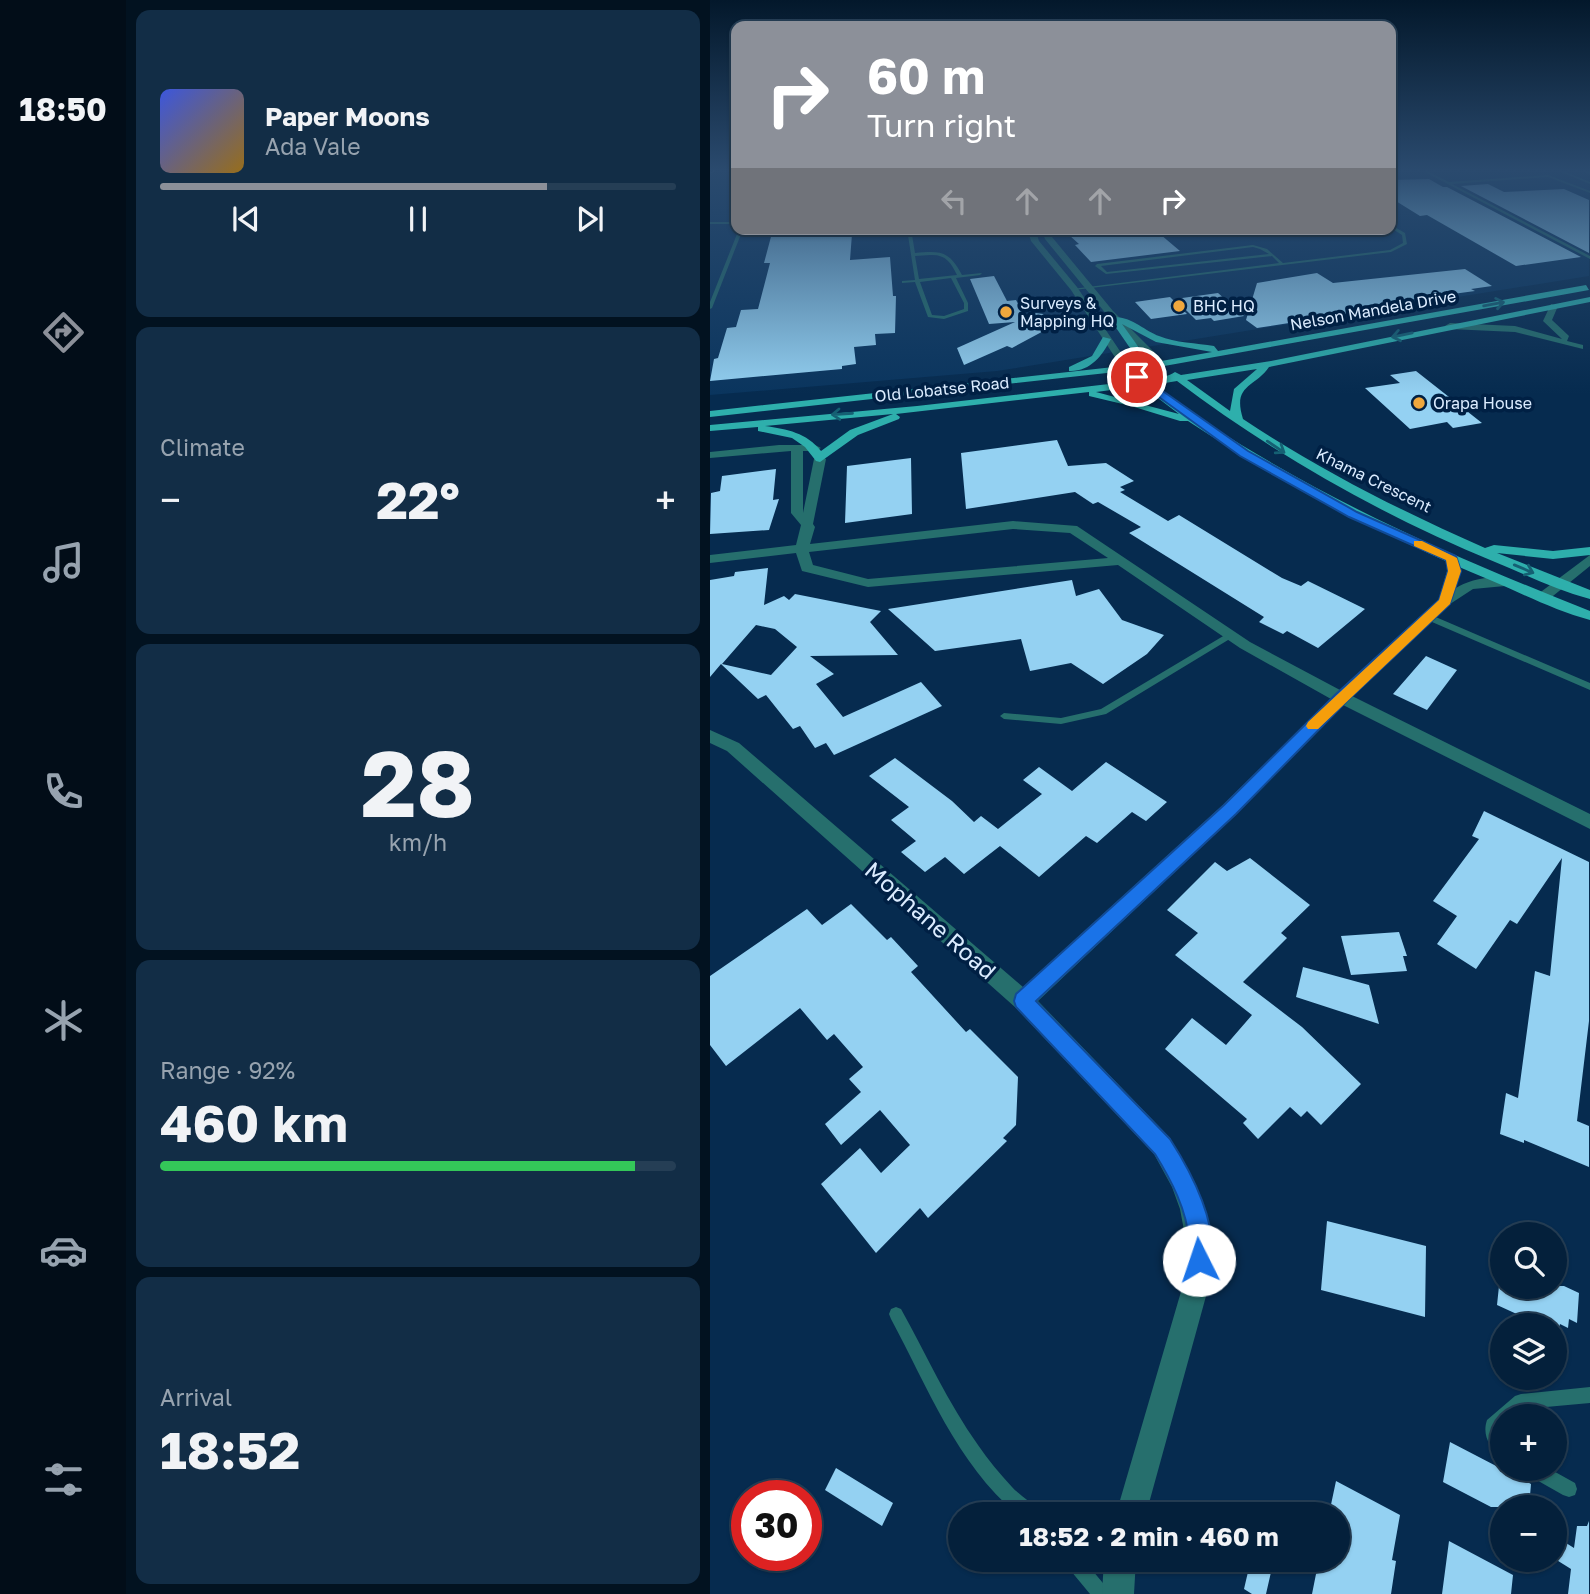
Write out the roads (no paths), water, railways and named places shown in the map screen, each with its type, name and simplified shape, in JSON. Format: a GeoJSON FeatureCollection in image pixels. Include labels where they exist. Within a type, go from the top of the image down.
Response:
{"type":"FeatureCollection","features":[{"type":"Feature","properties":{"kind":"main road","name":"Nelson Mandela Drive"},"geometry":{"type":"LineString","coordinates":[[1154,373],[1255,348],[1590,285]]}},
{"type":"Feature","properties":{"kind":"main road","name":"Nelson Mandela Drive"},"geometry":{"type":"LineString","coordinates":[[1154,373],[1271,364],[1590,299]]}},
{"type":"Feature","properties":{"kind":"main road"},"geometry":{"type":"LineString","coordinates":[[1115,316],[1144,334],[1178,344],[1219,349],[1255,348]]}},
{"type":"Feature","properties":{"kind":"main road"},"geometry":{"type":"LineString","coordinates":[[1115,316],[1154,373],[1246,445],[1260,461]]}},
{"type":"Feature","properties":{"kind":"main road"},"geometry":{"type":"LineString","coordinates":[[1049,377],[1085,365],[1096,358],[1106,339]]}},
{"type":"Feature","properties":{"kind":"main road"},"geometry":{"type":"LineString","coordinates":[[993,385],[1029,386],[1154,373],[1304,349],[1341,348]]}},
{"type":"Feature","properties":{"kind":"main road"},"geometry":{"type":"LineString","coordinates":[[1238,422],[1232,408],[1239,388],[1271,364]]}},
{"type":"Feature","properties":{"kind":"main road","name":"Old Lobatse Road"},"geometry":{"type":"LineString","coordinates":[[710,414],[1049,377],[1154,373]]}},
{"type":"Feature","properties":{"kind":"main road","name":"Old Lobatse Road"},"geometry":{"type":"LineString","coordinates":[[710,428],[917,409],[1067,391],[1154,373]]}},
{"type":"Feature","properties":{"kind":"main road","name":"Khama Crescent"},"geometry":{"type":"LineString","coordinates":[[1154,373],[1332,481],[1470,546],[1590,596]]}},
{"type":"Feature","properties":{"kind":"main road","name":"Khama Crescent"},"geometry":{"type":"LineString","coordinates":[[1154,373],[1204,426],[1353,514],[1505,582],[1590,616]]}},
{"type":"Feature","properties":{"kind":"main road"},"geometry":{"type":"LineString","coordinates":[[1067,391],[1134,403],[1204,426]]}},
{"type":"Feature","properties":{"kind":"main road"},"geometry":{"type":"LineString","coordinates":[[734,425],[801,437],[817,453],[848,433],[917,409]]}},
{"type":"Feature","properties":{"kind":"main road"},"geometry":{"type":"LineString","coordinates":[[1470,546],[1553,555],[1590,551]]}},
{"type":"Feature","properties":{"kind":"street"},"geometry":{"type":"LineString","coordinates":[[1039,245],[1074,289],[1106,339],[1154,373]]}},
{"type":"Feature","properties":{"kind":"street"},"geometry":{"type":"LineString","coordinates":[[1055,245],[1115,316]]}},
{"type":"Feature","properties":{"kind":"street"},"geometry":{"type":"LineString","coordinates":[[1554,306],[1549,324],[1585,350]]}},
{"type":"Feature","properties":{"kind":"street"},"geometry":{"type":"LineString","coordinates":[[1449,326],[1515,329],[1585,350]]}},
{"type":"Feature","properties":{"kind":"street"},"geometry":{"type":"LineString","coordinates":[[798,448],[797,513],[809,527]]}},
{"type":"Feature","properties":{"kind":"street"},"geometry":{"type":"LineString","coordinates":[[710,455],[798,448],[817,453],[809,527],[802,550],[807,568],[868,583],[1123,561]]}},
{"type":"Feature","properties":{"kind":"street"},"geometry":{"type":"LineString","coordinates":[[710,559],[1013,525],[1073,529],[1230,635],[1341,698],[1590,822]]}},
{"type":"Feature","properties":{"kind":"street"},"geometry":{"type":"LineString","coordinates":[[1445,601],[1454,571],[1451,558]]}},
{"type":"Feature","properties":{"kind":"street"},"geometry":{"type":"LineString","coordinates":[[1542,597],[1590,559]]}},
{"type":"Feature","properties":{"kind":"street"},"geometry":{"type":"LineString","coordinates":[[1023,1001],[1230,809],[1341,698],[1445,601],[1471,585],[1505,582]]}},
{"type":"Feature","properties":{"kind":"street","name":"Mophane Road"},"geometry":{"type":"LineString","coordinates":[[710,736],[733,747],[1023,1001],[1162,1146],[1180,1173],[1201,1241],[1198,1278],[1134,1502]]}},
{"type":"Feature","properties":{"kind":"street"},"geometry":{"type":"LineString","coordinates":[[1118,1594],[1119,1572]]}},
{"type":"Feature","properties":{"kind":"lane"},"geometry":{"type":"LineString","coordinates":[[710,308],[735,245]]}},
{"type":"Feature","properties":{"kind":"lane"},"geometry":{"type":"LineString","coordinates":[[911,245],[917,281],[930,316],[944,318],[966,310],[966,303],[953,277]]}},
{"type":"Feature","properties":{"kind":"lane"},"geometry":{"type":"LineString","coordinates":[[1074,289],[1391,251],[1402,245]]}},
{"type":"Feature","properties":{"kind":"lane"},"geometry":{"type":"LineString","coordinates":[[1570,245],[1590,256]]}},
{"type":"Feature","properties":{"kind":"lane"},"geometry":{"type":"LineString","coordinates":[[1272,255],[1104,273],[1097,265],[1253,246],[1262,247],[1272,255],[1282,264]]}},
{"type":"Feature","properties":{"kind":"lane"},"geometry":{"type":"LineString","coordinates":[[912,255],[946,254],[951,257],[960,276]]}},
{"type":"Feature","properties":{"kind":"lane"},"geometry":{"type":"LineString","coordinates":[[1165,256],[1175,266]]}},
{"type":"Feature","properties":{"kind":"lane"},"geometry":{"type":"LineString","coordinates":[[904,282],[980,274]]}},
{"type":"Feature","properties":{"kind":"lane"},"geometry":{"type":"LineString","coordinates":[[1428,617],[1590,687]]}},
{"type":"Feature","properties":{"kind":"lane"},"geometry":{"type":"LineString","coordinates":[[1004,716],[1061,721],[1103,712],[1230,635]]}},
{"type":"Feature","properties":{"kind":"lane"},"geometry":{"type":"LineString","coordinates":[[896,1314],[960,1430],[992,1479],[1013,1502]]}},
{"type":"Feature","properties":{"kind":"lane"},"geometry":{"type":"LineString","coordinates":[[1519,1404],[1590,1395]]}},
{"type":"Feature","properties":{"kind":"lane"},"geometry":{"type":"LineString","coordinates":[[1555,1481],[1569,1489]]}},
{"type":"Feature","properties":{"kind":"lane"},"geometry":{"type":"LineString","coordinates":[[1083,1572],[1101,1594]]}},
{"type":"Feature","properties":{"kind":"place","name":"BHC HQ"},"geometry":{"type":"Point","coordinates":[1179,306]}},
{"type":"Feature","properties":{"kind":"place","name":"Surveys & Mapping HQ"},"geometry":{"type":"Point","coordinates":[1006,312]}},
{"type":"Feature","properties":{"kind":"place","name":"Orapa House"},"geometry":{"type":"Point","coordinates":[1419,403]}}]}
